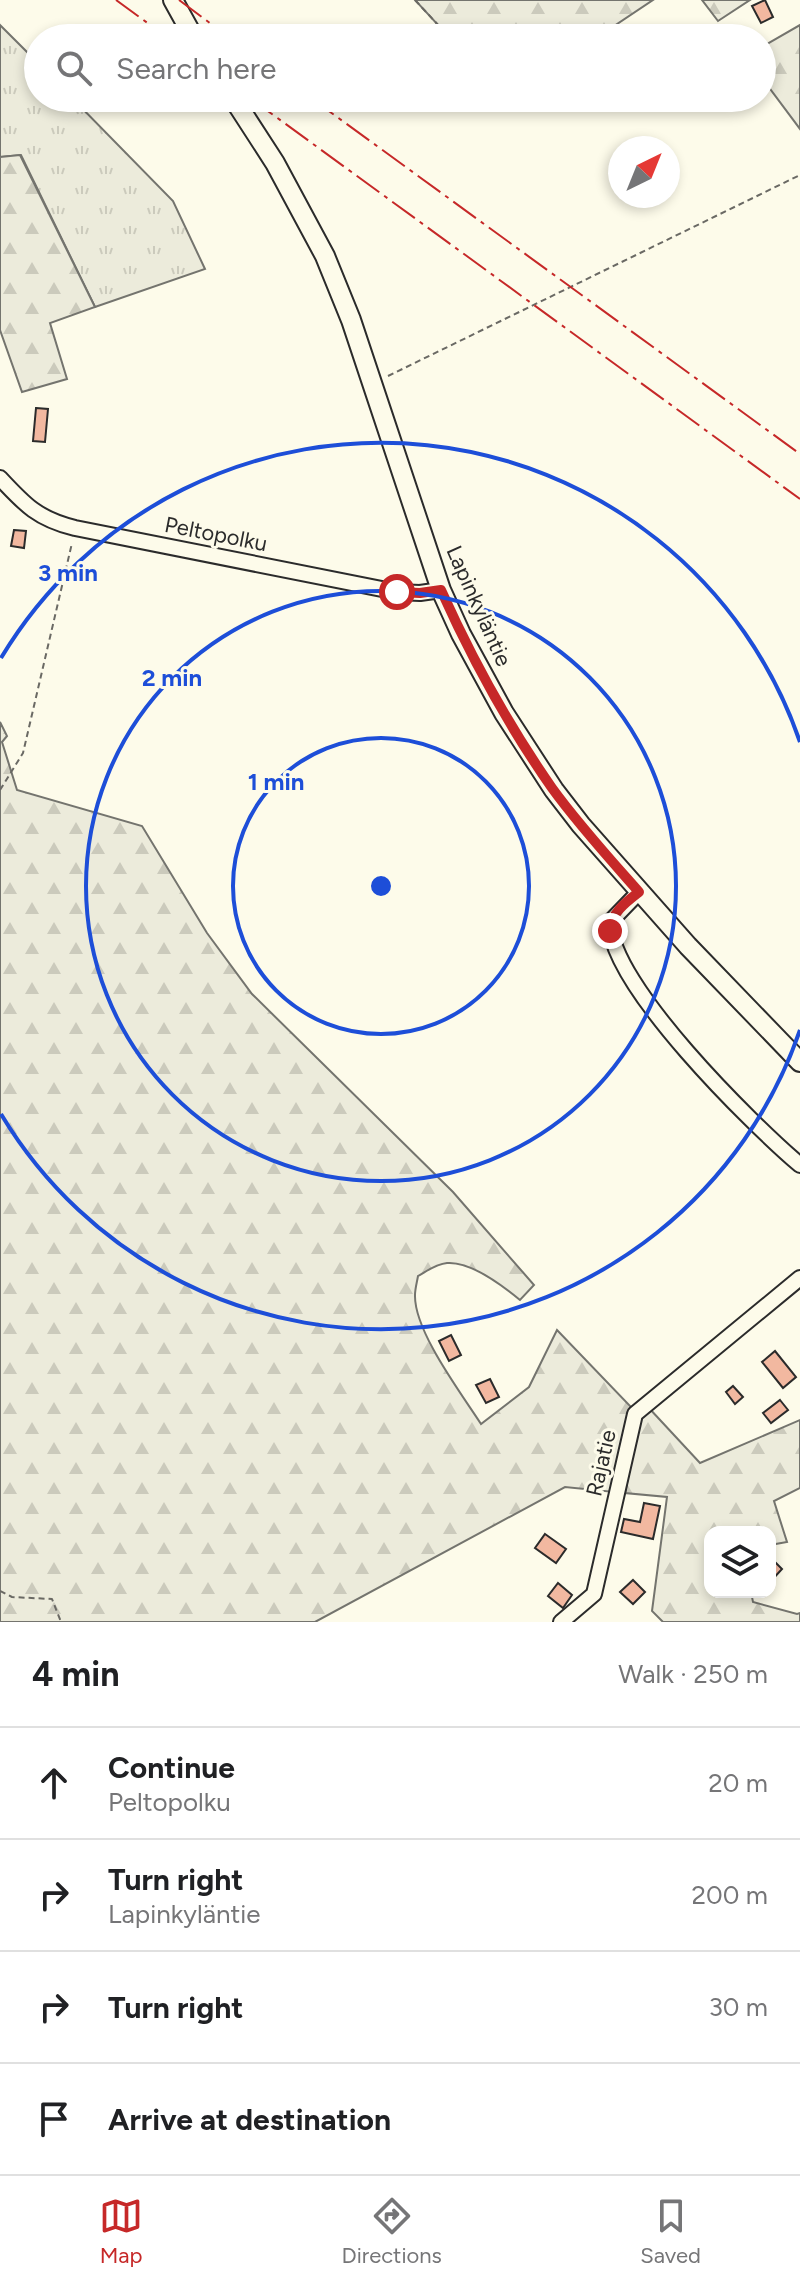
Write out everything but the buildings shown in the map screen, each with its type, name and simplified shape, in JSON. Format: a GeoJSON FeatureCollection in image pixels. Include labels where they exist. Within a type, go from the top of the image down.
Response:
{"type":"FeatureCollection","features":[{"type":"Feature","properties":{"kind":"main road"},"geometry":{"type":"LineString","coordinates":[[173,0],[186,24]]}},
{"type":"Feature","properties":{"kind":"main road","name":"Lapinkyläntie"},"geometry":{"type":"LineString","coordinates":[[242,112],[275,163],[325,256],[351,320],[441,590],[481,673],[528,752],[581,825],[639,892],[800,1062]]}},
{"type":"Feature","properties":{"kind":"street","name":"Peltopolku"},"geometry":{"type":"LineString","coordinates":[[0,478],[28,509],[51,522],[397,592],[441,590]]}},
{"type":"Feature","properties":{"kind":"street"},"geometry":{"type":"LineString","coordinates":[[639,892],[610,922],[613,940],[623,964],[656,1013],[716,1086],[800,1165]]}},
{"type":"Feature","properties":{"kind":"street","name":"Rajatie"},"geometry":{"type":"LineString","coordinates":[[561,1622],[594,1594],[635,1414],[800,1278]]}},
{"type":"Feature","properties":{"kind":"path"},"geometry":{"type":"LineString","coordinates":[[415,0],[437,24]]}},
{"type":"Feature","properties":{"kind":"path"},"geometry":{"type":"LineString","coordinates":[[372,383],[800,175]]}},
{"type":"Feature","properties":{"kind":"path"},"geometry":{"type":"LineString","coordinates":[[0,790],[23,753],[75,528]]}},
{"type":"Feature","properties":{"kind":"path"},"geometry":{"type":"LineString","coordinates":[[0,1591],[12,1597],[52,1599],[61,1622]]}},
{"type":"Feature","properties":{"kind":"green space"},"geometry":{"type":"Polygon","coordinates":[[[415,0],[653,0],[617,24],[437,24],[415,0]]]}},
{"type":"Feature","properties":{"kind":"green space"},"geometry":{"type":"Polygon","coordinates":[[[702,0],[750,0],[718,21],[702,0]]]}},
{"type":"Feature","properties":{"kind":"green space"},"geometry":{"type":"Polygon","coordinates":[[[0,25],[24,49],[24,112],[86,112],[173,201],[205,269],[95,307],[21,155],[0,157],[0,25]]]}},
{"type":"Feature","properties":{"kind":"green space"},"geometry":{"type":"Polygon","coordinates":[[[800,25],[800,129],[776,97],[776,39],[800,25]]]}},
{"type":"Feature","properties":{"kind":"green space"},"geometry":{"type":"Polygon","coordinates":[[[20,155],[95,307],[50,323],[67,379],[22,392],[0,330],[0,157],[20,155]]]}},
{"type":"Feature","properties":{"kind":"green space"},"geometry":{"type":"Polygon","coordinates":[[[0,722],[7,736],[2,742],[17,790],[142,826],[207,933],[252,994],[453,1192],[534,1285],[520,1300],[476,1270],[456,1263],[443,1264],[418,1276],[415,1295],[417,1310],[440,1361],[481,1424],[529,1387],[557,1330],[631,1407],[614,1492],[565,1487],[315,1622],[0,1622],[0,722]]]}},
{"type":"Feature","properties":{"kind":"green space"},"geometry":{"type":"Polygon","coordinates":[[[648,1407],[700,1463],[800,1420],[800,1488],[774,1501],[787,1542],[776,1544],[776,1526],[704,1526],[704,1598],[752,1598],[753,1602],[800,1613],[800,1622],[663,1622],[652,1611],[667,1497],[625,1493],[640,1417],[648,1407]]]}},
{"type":"Feature","properties":{"kind":"power"},"geometry":{"type":"LineString","coordinates":[[116,0],[149,24]]}},
{"type":"Feature","properties":{"kind":"power"},"geometry":{"type":"LineString","coordinates":[[179,0],[211,24]]}},
{"type":"Feature","properties":{"kind":"power"},"geometry":{"type":"LineString","coordinates":[[269,112],[800,499]]}},
{"type":"Feature","properties":{"kind":"power"},"geometry":{"type":"LineString","coordinates":[[330,112],[800,454]]}},
{"type":"Feature","properties":{"kind":"route"},"geometry":{"type":"LineString","coordinates":[[397,592],[441,590],[481,673],[528,752],[581,825],[639,892],[614,915],[610,931]]}}]}
